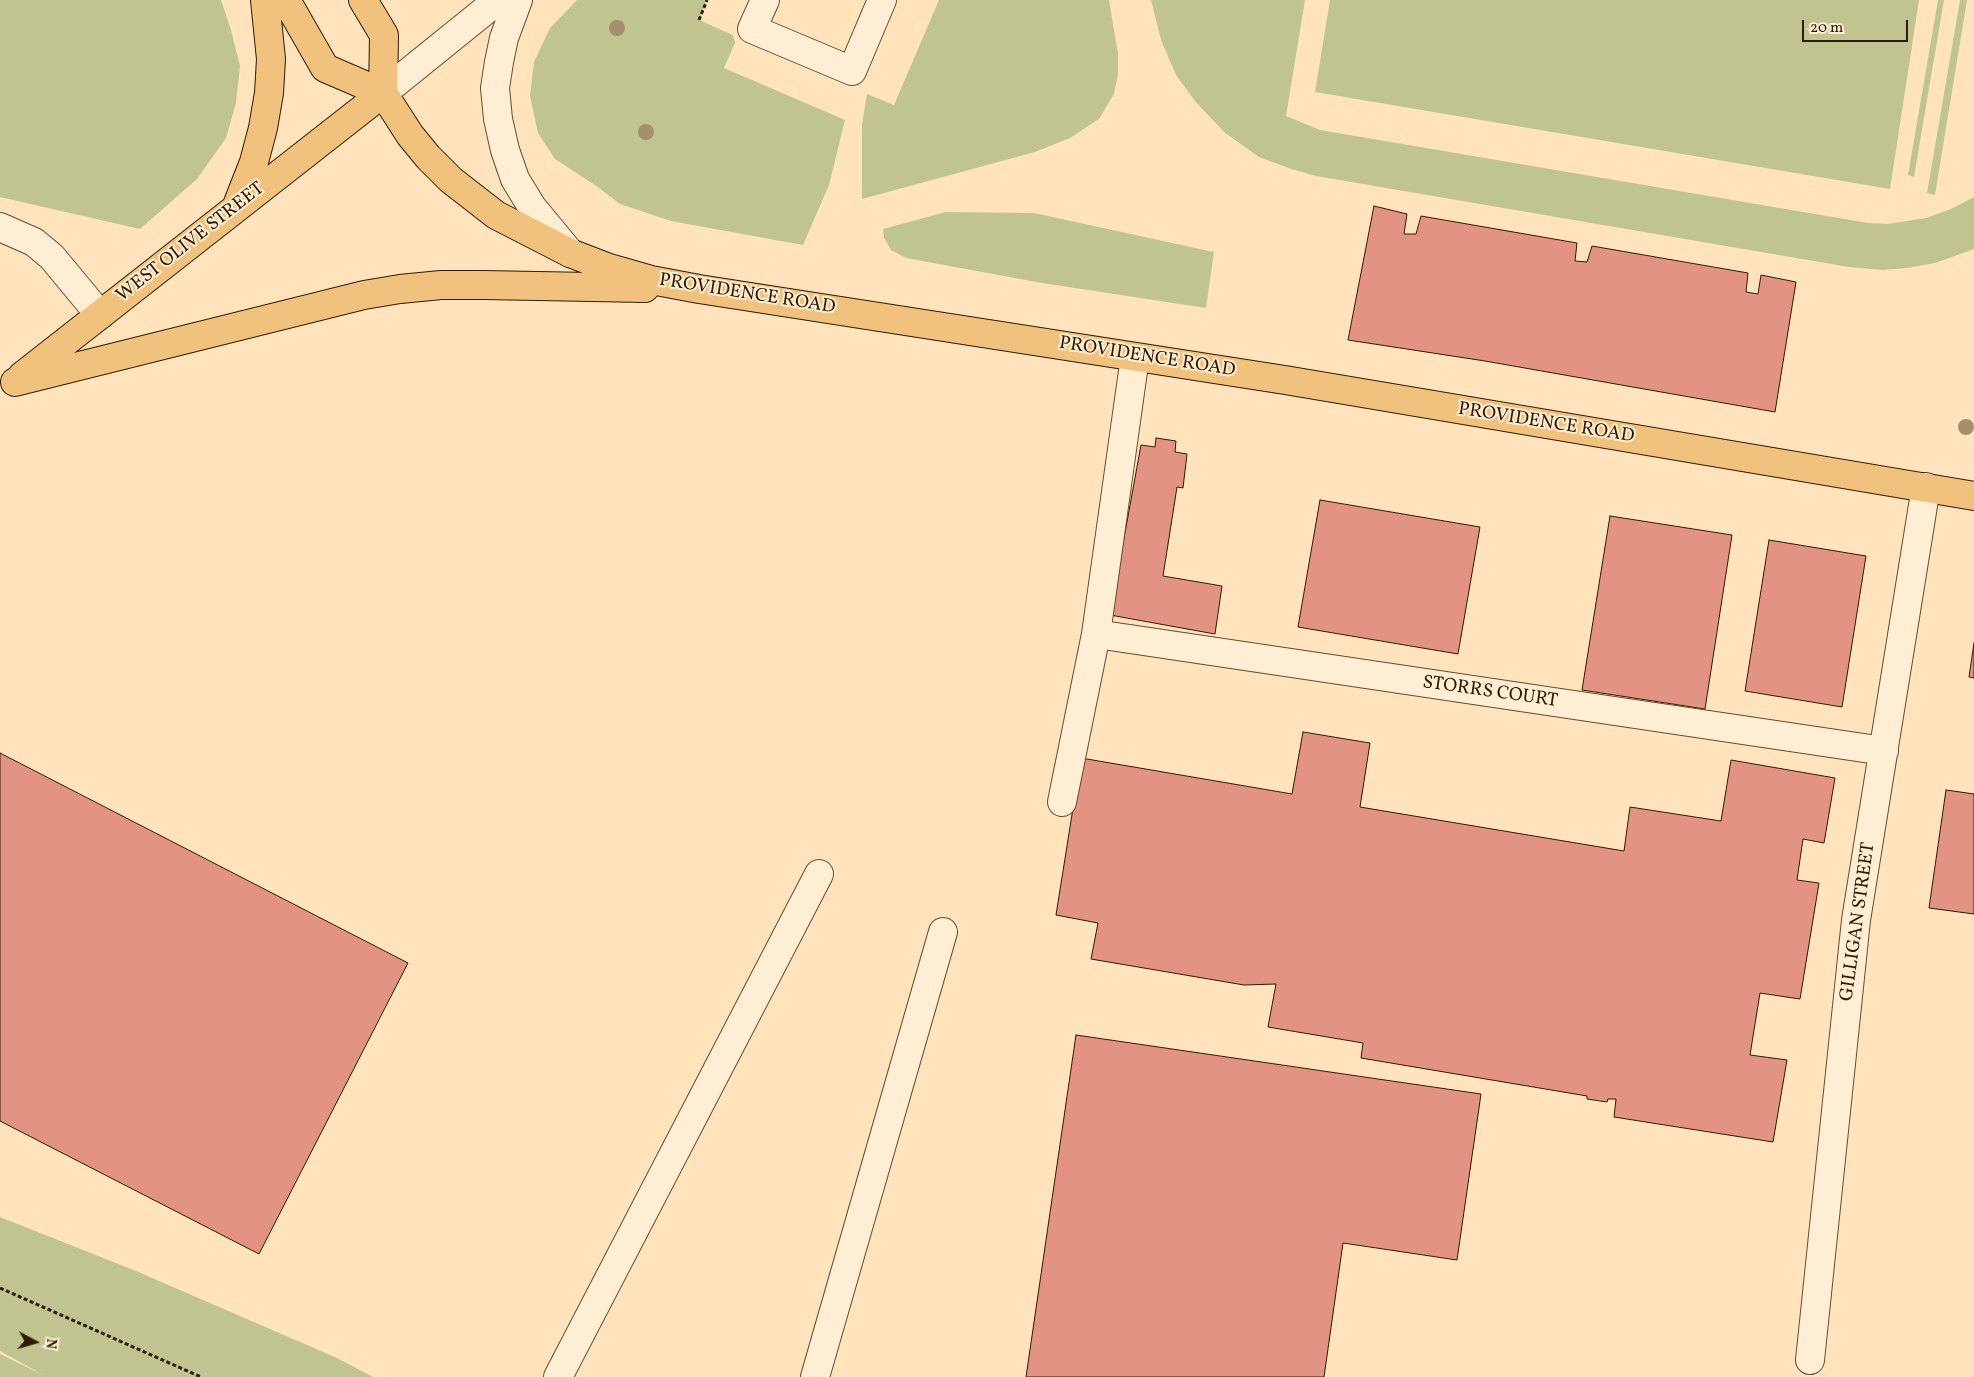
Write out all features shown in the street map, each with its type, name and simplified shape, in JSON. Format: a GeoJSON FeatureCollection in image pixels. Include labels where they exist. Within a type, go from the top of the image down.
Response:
{"type":"FeatureCollection","features":[{"type":"Feature","properties":{"kind":"main road"},"geometry":{"type":"LineString","coordinates":[[236,208],[254,162],[263,128],[269,93],[271,59],[265,0]]}},
{"type":"Feature","properties":{"kind":"main road"},"geometry":{"type":"LineString","coordinates":[[286,0],[325,68],[383,93],[384,35],[363,0]]}},
{"type":"Feature","properties":{"kind":"main road","name":"WEST OLIVE STREET"},"geometry":{"type":"LineString","coordinates":[[7,388],[383,93]]}},
{"type":"Feature","properties":{"kind":"main road","name":"PROVIDENCE ROAD"},"geometry":{"type":"LineString","coordinates":[[383,93],[410,135],[428,157],[452,180],[496,215],[570,253],[609,268],[651,280],[699,290],[1135,357],[1974,496]]}},
{"type":"Feature","properties":{"kind":"main road"},"geometry":{"type":"LineString","coordinates":[[7,388],[355,298],[400,289],[484,285],[699,290]]}},
{"type":"Feature","properties":{"kind":"street"},"geometry":{"type":"LineString","coordinates":[[383,93],[498,0]]}},
{"type":"Feature","properties":{"kind":"street"},"geometry":{"type":"LineString","coordinates":[[518,0],[504,38],[499,62],[495,88],[498,119],[505,150],[515,179],[532,207],[570,253]]}},
{"type":"Feature","properties":{"kind":"street"},"geometry":{"type":"LineString","coordinates":[[765,0],[752,29],[852,71],[882,0]]}},
{"type":"Feature","properties":{"kind":"street"},"geometry":{"type":"LineString","coordinates":[[0,227],[34,242],[52,258],[100,315]]}},
{"type":"Feature","properties":{"kind":"street"},"geometry":{"type":"LineString","coordinates":[[1062,802],[1096,634],[1135,357]]}},
{"type":"Feature","properties":{"kind":"street","name":"GILLIGAN STREET"},"geometry":{"type":"LineString","coordinates":[[1810,1360],[1856,920],[1926,487]]}},
{"type":"Feature","properties":{"kind":"street","name":"STORRS COURT"},"geometry":{"type":"LineString","coordinates":[[1096,634],[1884,751]]}},
{"type":"Feature","properties":{"kind":"street"},"geometry":{"type":"LineString","coordinates":[[558,1377],[819,874]]}},
{"type":"Feature","properties":{"kind":"street"},"geometry":{"type":"LineString","coordinates":[[815,1377],[943,932]]}},
{"type":"Feature","properties":{"kind":"path"},"geometry":{"type":"LineString","coordinates":[[699,20],[708,0]]}},
{"type":"Feature","properties":{"kind":"path"},"geometry":{"type":"LineString","coordinates":[[0,1288],[201,1377]]}},
{"type":"Feature","properties":{"kind":"green space"},"geometry":{"type":"Polygon","coordinates":[[[0,0],[221,0],[240,66],[236,103],[226,138],[197,179],[140,229],[0,197],[0,0]]]}},
{"type":"Feature","properties":{"kind":"green space"},"geometry":{"type":"Polygon","coordinates":[[[577,0],[707,0],[699,20],[733,35],[735,43],[724,68],[845,120],[829,185],[803,245],[671,221],[620,204],[555,159],[538,133],[530,96],[534,62],[550,28],[577,0]]]}},
{"type":"Feature","properties":{"kind":"green space"},"geometry":{"type":"Polygon","coordinates":[[[939,0],[1109,0],[1118,54],[1118,74],[1114,94],[1099,119],[1070,138],[1035,152],[862,199],[862,125],[867,94],[894,105],[939,0]]]}},
{"type":"Feature","properties":{"kind":"green space"},"geometry":{"type":"Polygon","coordinates":[[[1151,0],[1305,0],[1286,116],[1320,130],[1868,223],[1888,224],[1926,218],[1951,209],[1974,197],[1974,249],[1935,263],[1907,268],[1883,270],[1849,267],[1316,176],[1291,169],[1259,157],[1224,132],[1195,101],[1176,75],[1161,40],[1151,0]]]}},
{"type":"Feature","properties":{"kind":"green space"},"geometry":{"type":"Polygon","coordinates":[[[1330,0],[1919,0],[1890,189],[1315,92],[1330,0]]]}},
{"type":"Feature","properties":{"kind":"green space"},"geometry":{"type":"Polygon","coordinates":[[[1938,0],[1944,0],[1914,177],[1908,175],[1938,0]]]}},
{"type":"Feature","properties":{"kind":"green space"},"geometry":{"type":"Polygon","coordinates":[[[1960,0],[1967,0],[1935,195],[1927,193],[1960,0]]]}},
{"type":"Feature","properties":{"kind":"green space"},"geometry":{"type":"Polygon","coordinates":[[[946,212],[1034,213],[1214,252],[1206,308],[1042,283],[906,258],[891,250],[884,238],[883,229],[946,212]]]}},
{"type":"Feature","properties":{"kind":"green space"},"geometry":{"type":"Polygon","coordinates":[[[0,1217],[136,1271],[337,1358],[373,1377],[0,1377],[0,1354],[45,1376],[0,1351],[0,1217]]]}},
{"type":"Feature","properties":{"kind":"building"},"geometry":{"type":"Polygon","coordinates":[[[1374,206],[1407,214],[1404,234],[1416,234],[1421,216],[1577,243],[1575,261],[1587,262],[1592,246],[1748,273],[1746,292],[1758,294],[1761,275],[1796,282],[1775,412],[1485,361],[1348,340],[1374,206]]]}},
{"type":"Feature","properties":{"kind":"building"},"geometry":{"type":"Polygon","coordinates":[[[1156,438],[1176,441],[1175,452],[1187,454],[1183,488],[1177,487],[1163,576],[1222,586],[1215,634],[1110,615],[1141,445],[1155,447],[1156,438]]]}},
{"type":"Feature","properties":{"kind":"building"},"geometry":{"type":"Polygon","coordinates":[[[1320,500],[1480,527],[1458,654],[1298,627],[1320,500]]]}},
{"type":"Feature","properties":{"kind":"building"},"geometry":{"type":"Polygon","coordinates":[[[1610,516],[1732,535],[1705,709],[1582,690],[1610,516]]]}},
{"type":"Feature","properties":{"kind":"building"},"geometry":{"type":"Polygon","coordinates":[[[1769,540],[1866,556],[1842,707],[1745,691],[1769,540]]]}},
{"type":"Feature","properties":{"kind":"building"},"geometry":{"type":"Polygon","coordinates":[[[1974,643],[1974,678],[1969,677],[1974,643]]]}},
{"type":"Feature","properties":{"kind":"building"},"geometry":{"type":"Polygon","coordinates":[[[1303,732],[1370,743],[1360,807],[1624,851],[1630,807],[1721,821],[1731,760],[1835,778],[1824,843],[1803,839],[1797,880],[1819,883],[1800,999],[1760,993],[1750,1055],[1787,1060],[1773,1142],[1614,1117],[1616,1099],[1608,1099],[1607,1102],[1587,1099],[1587,1096],[1361,1058],[1363,1043],[1268,1027],[1276,984],[1244,985],[1091,959],[1098,923],[1056,915],[1081,758],[1292,794],[1303,732]]]}},
{"type":"Feature","properties":{"kind":"building"},"geometry":{"type":"Polygon","coordinates":[[[0,753],[408,963],[259,1254],[0,1121],[0,753]]]}},
{"type":"Feature","properties":{"kind":"building"},"geometry":{"type":"Polygon","coordinates":[[[1946,790],[1974,794],[1974,914],[1929,908],[1946,790]]]}},
{"type":"Feature","properties":{"kind":"building"},"geometry":{"type":"Polygon","coordinates":[[[1076,1035],[1481,1094],[1457,1260],[1343,1243],[1324,1377],[1026,1377],[1076,1035]]]}}]}
